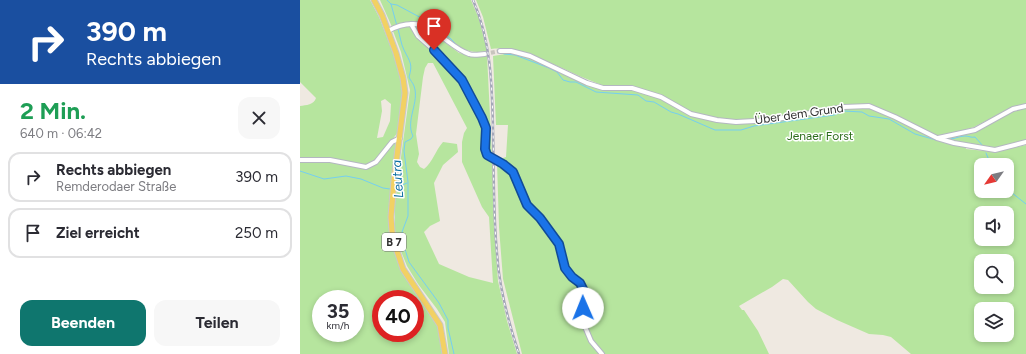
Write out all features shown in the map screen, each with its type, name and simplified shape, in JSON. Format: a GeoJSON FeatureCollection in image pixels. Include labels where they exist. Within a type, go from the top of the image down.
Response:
{"type":"FeatureCollection","features":[{"type":"Feature","properties":{"kind":"main road","name":"B 7"},"geometry":{"type":"LineString","coordinates":[[374,0],[388,30],[405,85],[405,100],[390,216],[394,245],[403,269],[433,312],[440,325],[445,354]]}},
{"type":"Feature","properties":{"kind":"street"},"geometry":{"type":"LineString","coordinates":[[411,24],[418,36],[434,50],[464,83],[485,125],[485,152],[513,172],[527,205],[540,218],[559,244],[565,268],[582,286],[584,298],[583,322],[591,341],[602,354]]}},
{"type":"Feature","properties":{"kind":"street"},"geometry":{"type":"LineString","coordinates":[[388,30],[411,24],[427,27],[451,44],[470,54],[485,54]]}},
{"type":"Feature","properties":{"kind":"street","name":"Über dem Grund"},"geometry":{"type":"LineString","coordinates":[[500,51],[511,51],[530,56],[587,83],[603,88],[632,88],[661,97],[691,114],[717,120],[736,122],[772,120],[843,107],[869,106],[937,138],[954,143],[989,150],[1000,149],[1026,142]]}},
{"type":"Feature","properties":{"kind":"street"},"geometry":{"type":"LineString","coordinates":[[937,138],[975,130],[1013,109],[1026,106]]}},
{"type":"Feature","properties":{"kind":"street"},"geometry":{"type":"LineString","coordinates":[[300,160],[330,160],[366,168],[376,162],[392,142],[400,138]]}},
{"type":"Feature","properties":{"kind":"green space"},"geometry":{"type":"Polygon","coordinates":[[[300,0],[370,0],[379,17],[395,58],[403,89],[398,132],[377,160],[379,161],[397,140],[390,216],[396,256],[417,290],[372,290],[372,342],[424,342],[424,301],[439,325],[443,354],[300,354],[300,106],[312,103],[316,98],[300,82],[300,0]],[[385,99],[381,101],[382,111],[377,138],[383,137],[390,121],[391,104],[385,99]]]}},
{"type":"Feature","properties":{"kind":"green space"},"geometry":{"type":"Polygon","coordinates":[[[380,0],[471,0],[479,19],[487,51],[468,51],[431,26],[423,23],[407,22],[392,27],[380,0]]]}},
{"type":"Feature","properties":{"kind":"green space","name":"Jenaer Forst"},"geometry":{"type":"Polygon","coordinates":[[[476,0],[1026,0],[1026,104],[1013,107],[974,127],[961,131],[975,130],[1014,110],[1026,107],[1026,141],[1000,149],[965,145],[966,149],[995,152],[1026,145],[1026,354],[911,354],[891,337],[869,334],[816,309],[788,280],[783,279],[739,306],[742,310],[744,310],[758,331],[769,354],[604,354],[595,345],[585,321],[585,292],[567,267],[562,251],[529,207],[516,175],[504,163],[503,158],[506,157],[508,125],[496,125],[493,56],[511,53],[529,57],[599,88],[599,84],[519,51],[510,49],[491,49],[483,17],[476,0]]]}},
{"type":"Feature","properties":{"kind":"green space"},"geometry":{"type":"Polygon","coordinates":[[[407,26],[412,28],[460,77],[469,100],[474,104],[483,122],[484,145],[492,160],[494,228],[498,281],[507,321],[517,354],[449,354],[445,322],[407,266],[398,244],[395,231],[395,202],[410,90],[401,52],[393,31],[407,26]],[[428,63],[423,77],[416,134],[419,154],[417,162],[420,167],[424,169],[430,163],[443,142],[457,144],[458,152],[443,165],[434,183],[440,221],[430,226],[424,232],[439,264],[469,277],[493,283],[489,217],[482,207],[462,162],[462,142],[467,128],[433,63],[428,63]]]}},
{"type":"Feature","properties":{"kind":"green space"},"geometry":{"type":"Polygon","coordinates":[[[414,26],[425,27],[459,53],[487,55],[492,157],[486,151],[486,128],[465,83],[419,35],[414,26]]]}},
{"type":"Feature","properties":{"kind":"green space"},"geometry":{"type":"Polygon","coordinates":[[[497,162],[510,171],[522,198],[540,219],[558,244],[563,263],[581,287],[581,317],[590,342],[600,354],[522,354],[503,279],[499,227],[497,162]]]}},
{"type":"Feature","properties":{"kind":"waterway","name":"Leutra"},"geometry":{"type":"LineString","coordinates":[[387,0],[391,4],[397,26]]}},
{"type":"Feature","properties":{"kind":"waterway"},"geometry":{"type":"LineString","coordinates":[[391,4],[397,5],[427,21],[450,38],[459,47]]}},
{"type":"Feature","properties":{"kind":"waterway","name":"Leutra"},"geometry":{"type":"LineString","coordinates":[[398,29],[403,48],[410,63],[411,69],[409,77],[414,85],[415,92],[411,117],[411,130],[413,136],[405,142],[404,151],[408,182],[408,216],[402,232],[404,246],[409,262],[439,303],[448,320],[448,328],[454,354]]}},
{"type":"Feature","properties":{"kind":"waterway"},"geometry":{"type":"LineString","coordinates":[[504,54],[515,55],[549,68],[557,72],[563,80],[576,82],[596,92],[638,95],[646,101],[654,102],[671,112],[715,130],[741,130],[754,126],[834,115],[844,111],[862,112],[869,116],[889,119],[915,134],[936,140]]}},
{"type":"Feature","properties":{"kind":"waterway"},"geometry":{"type":"LineString","coordinates":[[951,139],[963,136],[975,137],[983,146]]}},
{"type":"Feature","properties":{"kind":"waterway"},"geometry":{"type":"LineString","coordinates":[[986,153],[988,158]]}},
{"type":"Feature","properties":{"kind":"waterway"},"geometry":{"type":"LineString","coordinates":[[300,171],[324,179],[346,176],[361,179],[383,188],[390,189]]}},
{"type":"Feature","properties":{"kind":"waterway"},"geometry":{"type":"LineString","coordinates":[[400,186],[407,183]]}},
{"type":"Feature","properties":{"kind":"waterway"},"geometry":{"type":"LineString","coordinates":[[1014,195],[1026,204]]}},
{"type":"Feature","properties":{"kind":"tunnel"},"geometry":{"type":"LineString","coordinates":[[485,54],[500,51]]}},
{"type":"Feature","properties":{"kind":"railway"},"geometry":{"type":"LineString","coordinates":[[473,0],[484,31],[491,79],[495,222],[498,266],[502,292],[519,354]]}},
{"type":"Feature","properties":{"kind":"route"},"geometry":{"type":"LineString","coordinates":[[434,50],[462,80],[482,118],[486,128],[485,149],[487,155],[503,164],[513,172],[527,205],[540,218],[550,234],[559,244],[565,268],[582,286],[584,298],[583,308]]}}]}
